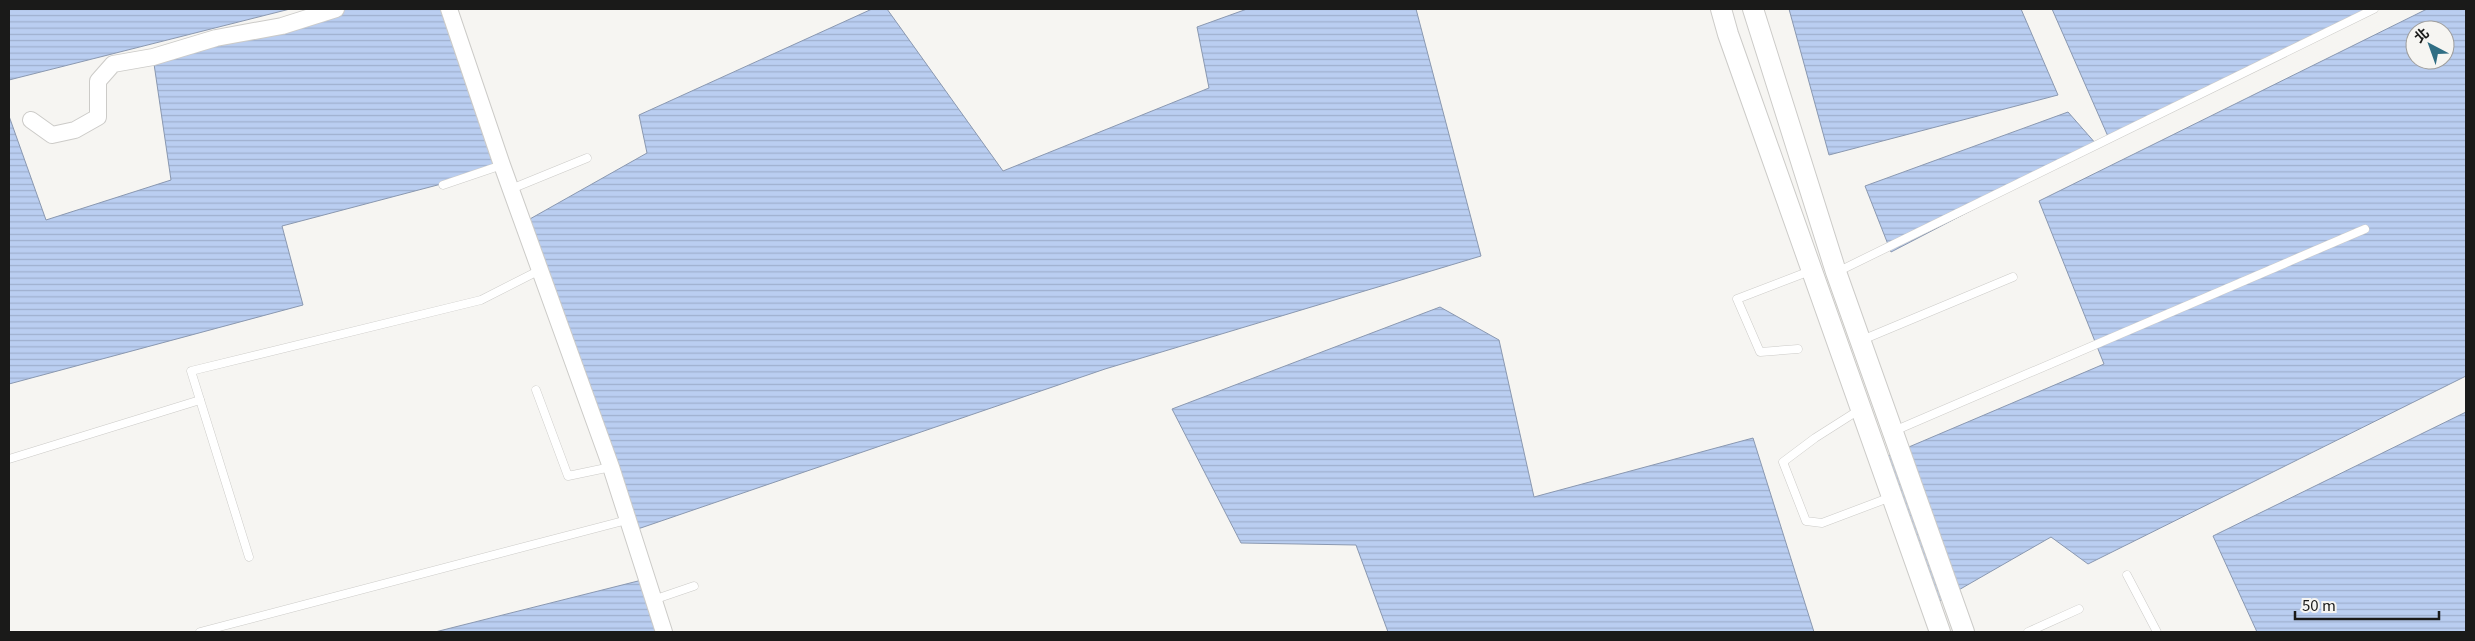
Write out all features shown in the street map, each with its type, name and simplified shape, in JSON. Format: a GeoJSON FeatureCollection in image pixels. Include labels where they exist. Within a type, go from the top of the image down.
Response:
{"type":"FeatureCollection","features":[{"type":"Feature","properties":{"kind":"street"},"geometry":{"type":"LineString","coordinates":[[31,120],[52,135],[75,130],[98,117],[98,81],[113,64],[153,57],[216,38],[282,26],[336,9]]}},
{"type":"Feature","properties":{"kind":"street"},"geometry":{"type":"LineString","coordinates":[[449,9],[502,165],[610,467],[664,632]]}},
{"type":"Feature","properties":{"kind":"street"},"geometry":{"type":"LineString","coordinates":[[1721,9],[1731,43],[1940,632]]}},
{"type":"Feature","properties":{"kind":"street"},"geometry":{"type":"LineString","coordinates":[[1753,9],[1836,272],[1964,632]]}},
{"type":"Feature","properties":{"kind":"lane"},"geometry":{"type":"LineString","coordinates":[[1836,272],[2374,9]]}},
{"type":"Feature","properties":{"kind":"lane"},"geometry":{"type":"LineString","coordinates":[[511,189],[587,158]]}},
{"type":"Feature","properties":{"kind":"lane"},"geometry":{"type":"LineString","coordinates":[[443,185],[502,165]]}},
{"type":"Feature","properties":{"kind":"lane"},"geometry":{"type":"LineString","coordinates":[[1892,432],[2365,229]]}},
{"type":"Feature","properties":{"kind":"lane"},"geometry":{"type":"LineString","coordinates":[[249,557],[191,372],[481,300],[540,270]]}},
{"type":"Feature","properties":{"kind":"lane"},"geometry":{"type":"LineString","coordinates":[[1798,349],[1760,352],[1736,299],[1812,270]]}},
{"type":"Feature","properties":{"kind":"lane"},"geometry":{"type":"LineString","coordinates":[[1860,341],[2013,276]]}},
{"type":"Feature","properties":{"kind":"lane"},"geometry":{"type":"LineString","coordinates":[[536,390],[568,476],[610,467]]}},
{"type":"Feature","properties":{"kind":"lane"},"geometry":{"type":"LineString","coordinates":[[9,459],[200,400]]}},
{"type":"Feature","properties":{"kind":"lane"},"geometry":{"type":"LineString","coordinates":[[1861,409],[1815,438],[1783,462],[1806,521],[1822,523],[1892,496]]}},
{"type":"Feature","properties":{"kind":"lane"},"geometry":{"type":"LineString","coordinates":[[200,632],[627,520]]}},
{"type":"Feature","properties":{"kind":"lane"},"geometry":{"type":"LineString","coordinates":[[2127,575],[2155,631]]}},
{"type":"Feature","properties":{"kind":"lane"},"geometry":{"type":"LineString","coordinates":[[653,600],[694,586]]}},
{"type":"Feature","properties":{"kind":"lane"},"geometry":{"type":"LineString","coordinates":[[2028,632],[2079,610]]}},
{"type":"Feature","properties":{"kind":"water"},"geometry":{"type":"Polygon","coordinates":[[[9,9],[290,9],[9,80],[9,9]]]}},
{"type":"Feature","properties":{"kind":"water"},"geometry":{"type":"Polygon","coordinates":[[[312,9],[443,9],[502,168],[282,226],[303,305],[9,384],[9,116],[46,220],[171,180],[153,57],[312,9]]]}},
{"type":"Feature","properties":{"kind":"water"},"geometry":{"type":"Polygon","coordinates":[[[872,9],[887,9],[1003,171],[1209,88],[1197,27],[1247,9],[1416,9],[1481,256],[1105,369],[629,532],[521,224],[647,153],[639,115],[872,9]]]}},
{"type":"Feature","properties":{"kind":"water"},"geometry":{"type":"Polygon","coordinates":[[[1789,9],[2021,9],[2058,95],[1829,155],[1789,9]]]}},
{"type":"Feature","properties":{"kind":"water"},"geometry":{"type":"Polygon","coordinates":[[[2052,9],[2368,9],[2110,141],[2052,9]]]}},
{"type":"Feature","properties":{"kind":"water"},"geometry":{"type":"Polygon","coordinates":[[[2427,9],[2466,9],[2466,376],[2088,564],[2051,537],[1936,603],[1883,458],[2104,364],[2039,201],[2427,9]]]}},
{"type":"Feature","properties":{"kind":"water"},"geometry":{"type":"Polygon","coordinates":[[[2068,112],[2097,145],[1891,252],[1865,186],[2068,112]]]}},
{"type":"Feature","properties":{"kind":"water"},"geometry":{"type":"Polygon","coordinates":[[[1440,307],[1499,340],[1534,497],[1753,438],[1814,632],[1388,632],[1356,545],[1241,543],[1172,409],[1440,307]]]}},
{"type":"Feature","properties":{"kind":"water"},"geometry":{"type":"Polygon","coordinates":[[[2466,412],[2466,632],[2257,632],[2213,536],[2466,412]]]}},
{"type":"Feature","properties":{"kind":"water"},"geometry":{"type":"Polygon","coordinates":[[[646,579],[664,632],[435,632],[646,579]]]}}]}
